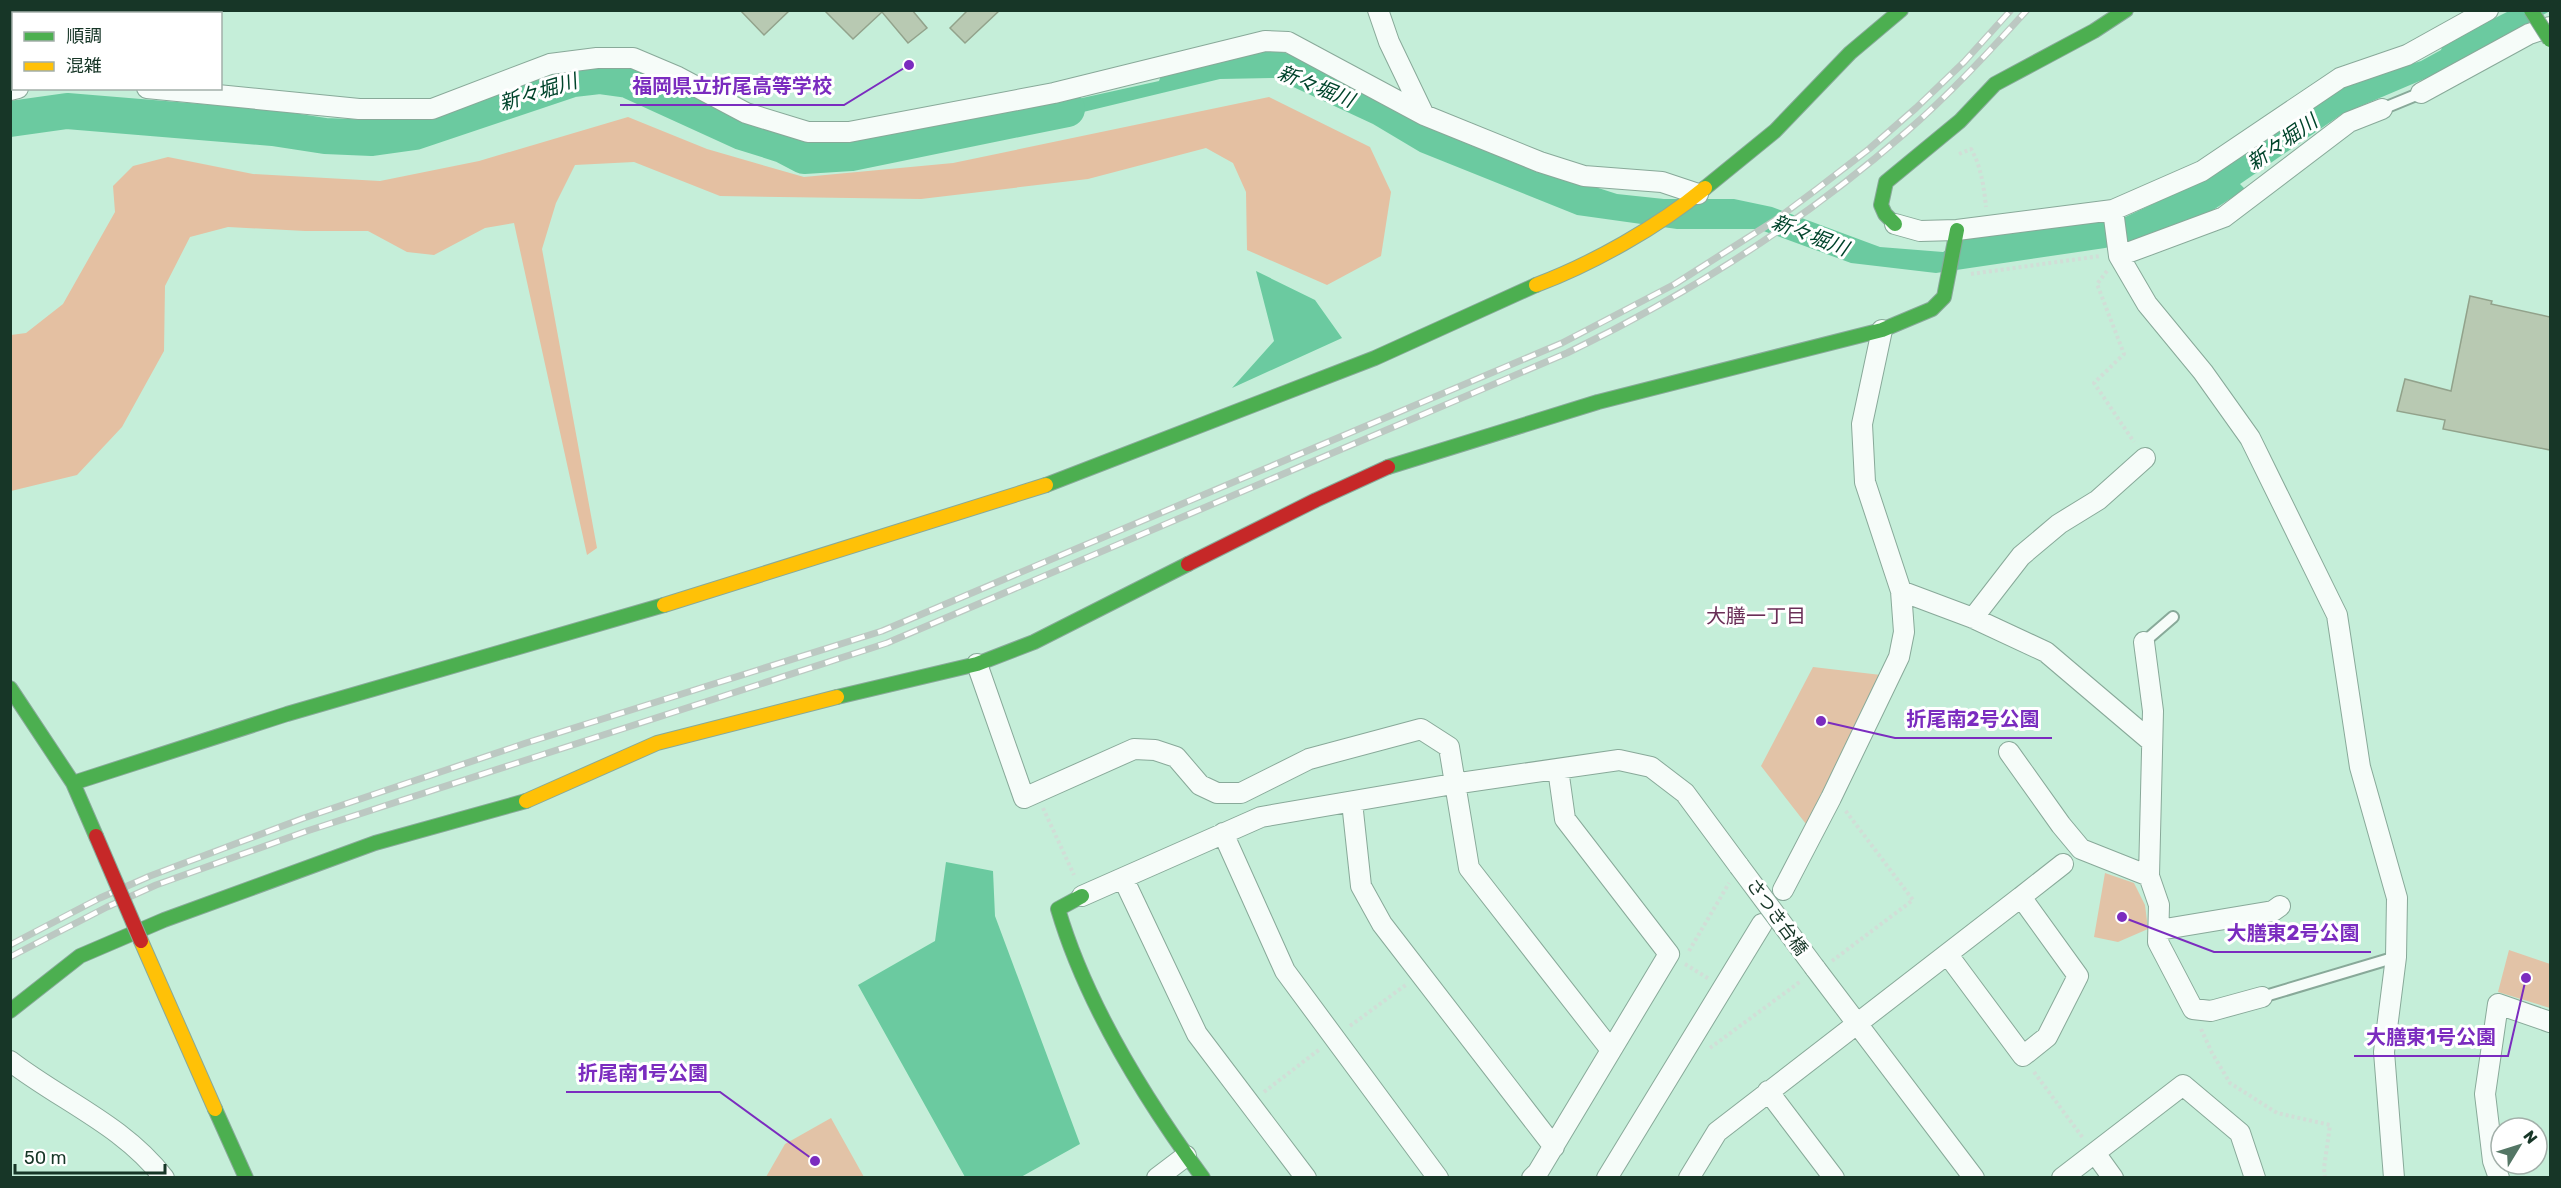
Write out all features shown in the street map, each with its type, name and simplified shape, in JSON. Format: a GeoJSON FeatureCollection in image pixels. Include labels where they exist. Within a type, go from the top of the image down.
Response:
{"type":"FeatureCollection","features":[{"type":"Feature","properties":{"kind":"main road"},"geometry":{"type":"LineString","coordinates":[[73,783],[287,714],[613,621],[951,517],[1077,475],[1375,358],[1515,293],[1576,270],[1631,238],[1698,194],[1775,131],[1850,53],[1901,10]]}},
{"type":"Feature","properties":{"kind":"main road"},"geometry":{"type":"LineString","coordinates":[[1894,224],[1880,208],[1880,195],[1886,182],[1960,121],[1995,84],[2094,32],[2126,10]]}},
{"type":"Feature","properties":{"kind":"main road"},"geometry":{"type":"LineString","coordinates":[[2531,10],[2550,40]]}},
{"type":"Feature","properties":{"kind":"main road"},"geometry":{"type":"LineString","coordinates":[[10,1011],[80,956],[164,920],[258,884],[375,843],[520,804],[657,743],[771,712],[977,664],[1034,642],[1316,500],[1386,468],[1598,402],[1882,330],[1932,309],[1944,297],[1955,236]]}},
{"type":"Feature","properties":{"kind":"main road"},"geometry":{"type":"LineString","coordinates":[[10,688],[73,783],[246,1178]]}},
{"type":"Feature","properties":{"kind":"main road"},"geometry":{"type":"LineString","coordinates":[[1080,890],[1058,909],[1065,935],[1111,1034],[1142,1089],[1203,1178]]}},
{"type":"Feature","properties":{"kind":"street"},"geometry":{"type":"LineString","coordinates":[[1378,10],[1389,42],[1424,115]]}},
{"type":"Feature","properties":{"kind":"street"},"geometry":{"type":"LineString","coordinates":[[1894,224],[1920,231],[1955,236],[1987,226],[2113,210],[2202,171],[2340,78],[2407,55],[2488,10]]}},
{"type":"Feature","properties":{"kind":"street"},"geometry":{"type":"LineString","coordinates":[[2421,93],[2529,34],[2550,27]]}},
{"type":"Feature","properties":{"kind":"street"},"geometry":{"type":"LineString","coordinates":[[167,90],[359,109],[432,109],[550,64],[597,57],[633,58],[678,77],[746,113],[808,132],[849,132],[1054,93],[1265,41],[1288,42],[1424,115],[1540,162],[1584,176],[1662,182],[1698,194]]}},
{"type":"Feature","properties":{"kind":"street"},"geometry":{"type":"LineString","coordinates":[[2119,256],[2224,217],[2349,122],[2382,109]]}},
{"type":"Feature","properties":{"kind":"street"},"geometry":{"type":"LineString","coordinates":[[2113,210],[2119,256],[2147,304],[2203,372],[2250,438],[2337,615],[2360,767],[2397,898],[2396,957],[2384,1052],[2394,1178]]}},
{"type":"Feature","properties":{"kind":"street"},"geometry":{"type":"LineString","coordinates":[[1783,890],[1831,798],[1899,657],[1904,632],[1901,591],[1865,482],[1862,424],[1882,330]]}},
{"type":"Feature","properties":{"kind":"street"},"geometry":{"type":"LineString","coordinates":[[1973,618],[2020,556],[2059,525],[2098,500],[2145,458]]}},
{"type":"Feature","properties":{"kind":"street"},"geometry":{"type":"LineString","coordinates":[[1901,591],[1973,618],[2046,652],[2151,742]]}},
{"type":"Feature","properties":{"kind":"street"},"geometry":{"type":"LineString","coordinates":[[2144,642],[2153,711],[2149,876],[2159,905],[2158,942],[2193,1009],[2211,1011],[2262,997]]}},
{"type":"Feature","properties":{"kind":"street"},"geometry":{"type":"LineString","coordinates":[[977,664],[1024,798],[1134,749],[1155,750],[1176,757],[1200,785],[1217,793],[1241,793],[1309,759],[1421,729],[1449,747],[1453,784],[1469,868],[1611,1050]]}},
{"type":"Feature","properties":{"kind":"street"},"geometry":{"type":"LineString","coordinates":[[2008,752],[2081,849],[2149,876]]}},
{"type":"Feature","properties":{"kind":"street","name":"さつき台橋"},"geometry":{"type":"LineString","coordinates":[[1080,890],[1123,878],[1261,817],[1453,784],[1618,760],[1651,767],[1685,793],[1736,872],[1817,969],[1974,1178]]}},
{"type":"Feature","properties":{"kind":"street"},"geometry":{"type":"LineString","coordinates":[[1532,1178],[1539,1172],[1669,954],[1565,819],[1558,769]]}},
{"type":"Feature","properties":{"kind":"street"},"geometry":{"type":"LineString","coordinates":[[1352,802],[1361,886],[1382,924],[1554,1147]]}},
{"type":"Feature","properties":{"kind":"street"},"geometry":{"type":"LineString","coordinates":[[1223,833],[1285,970],[1438,1178]]}},
{"type":"Feature","properties":{"kind":"street"},"geometry":{"type":"LineString","coordinates":[[1694,1175],[1717,1132],[1948,956],[2063,864]]}},
{"type":"Feature","properties":{"kind":"street"},"geometry":{"type":"LineString","coordinates":[[1123,878],[1197,1034],[1306,1178]]}},
{"type":"Feature","properties":{"kind":"street"},"geometry":{"type":"LineString","coordinates":[[1948,956],[2023,1056],[2047,1037],[2078,976],[2021,897]]}},
{"type":"Feature","properties":{"kind":"street"},"geometry":{"type":"LineString","coordinates":[[2159,930],[2273,911],[2280,906]]}},
{"type":"Feature","properties":{"kind":"street"},"geometry":{"type":"LineString","coordinates":[[1606,1178],[1762,924]]}},
{"type":"Feature","properties":{"kind":"street"},"geometry":{"type":"LineString","coordinates":[[2499,1178],[2493,1161],[2485,1094],[2498,1004],[2550,1022]]}},
{"type":"Feature","properties":{"kind":"street"},"geometry":{"type":"LineString","coordinates":[[10,1061],[36,1081],[87,1110],[125,1137],[164,1178]]}},
{"type":"Feature","properties":{"kind":"street"},"geometry":{"type":"LineString","coordinates":[[2062,1178],[2182,1085],[2240,1133],[2254,1178]]}},
{"type":"Feature","properties":{"kind":"street"},"geometry":{"type":"LineString","coordinates":[[1768,1091],[1834,1178]]}},
{"type":"Feature","properties":{"kind":"street"},"geometry":{"type":"LineString","coordinates":[[2095,1153],[2113,1178]]}},
{"type":"Feature","properties":{"kind":"street"},"geometry":{"type":"LineString","coordinates":[[1157,1178],[1186,1156]]}},
{"type":"Feature","properties":{"kind":"lane"},"geometry":{"type":"LineString","coordinates":[[2382,109],[2421,93]]}},
{"type":"Feature","properties":{"kind":"lane"},"geometry":{"type":"LineString","coordinates":[[2144,642],[2173,617]]}},
{"type":"Feature","properties":{"kind":"lane"},"geometry":{"type":"LineString","coordinates":[[2262,997],[2396,957]]}},
{"type":"Feature","properties":{"kind":"path"},"geometry":{"type":"LineString","coordinates":[[1950,159],[1971,149],[1976,158],[1984,188],[1987,226]]}},
{"type":"Feature","properties":{"kind":"path"},"geometry":{"type":"LineString","coordinates":[[1947,275],[1963,275],[2103,255],[2119,256]]}},
{"type":"Feature","properties":{"kind":"path"},"geometry":{"type":"LineString","coordinates":[[2119,256],[2097,284],[2124,354],[2094,383],[2145,458]]}},
{"type":"Feature","properties":{"kind":"path"},"geometry":{"type":"LineString","coordinates":[[1040,802],[1080,890]]}},
{"type":"Feature","properties":{"kind":"path"},"geometry":{"type":"LineString","coordinates":[[1707,1050],[1913,900],[1839,802]]}},
{"type":"Feature","properties":{"kind":"path"},"geometry":{"type":"LineString","coordinates":[[1723,987],[1682,963],[1736,872]]}},
{"type":"Feature","properties":{"kind":"path"},"geometry":{"type":"LineString","coordinates":[[1249,1103],[1420,974]]}},
{"type":"Feature","properties":{"kind":"path"},"geometry":{"type":"LineString","coordinates":[[2193,1009],[2212,1053],[2230,1083],[2277,1113],[2330,1125],[2324,1168],[2325,1178]]}},
{"type":"Feature","properties":{"kind":"path"},"geometry":{"type":"LineString","coordinates":[[2023,1056],[2095,1153]]}},
{"type":"Feature","properties":{"kind":"shaded area"},"geometry":{"type":"Polygon","coordinates":[[[1269,97],[1370,147],[1391,192],[1381,256],[1327,285],[1247,250],[1246,192],[1233,163],[1206,148],[1088,179],[921,199],[720,196],[634,162],[575,165],[556,203],[542,249],[597,548],[587,555],[514,223],[485,228],[434,255],[407,252],[368,231],[228,227],[190,237],[165,286],[164,351],[122,427],[77,475],[11,491],[11,335],[26,333],[63,304],[115,212],[113,186],[133,166],[168,157],[253,174],[380,181],[479,161],[628,117],[707,149],[804,177],[953,163],[1269,97]]]}},
{"type":"Feature","properties":{"kind":"shaded area"},"geometry":{"type":"Polygon","coordinates":[[[1813,667],[1881,675],[1806,824],[1761,766],[1813,667]]]}},
{"type":"Feature","properties":{"kind":"shaded area"},"geometry":{"type":"Polygon","coordinates":[[[2105,873],[2134,883],[2145,905],[2148,929],[2118,942],[2094,937],[2105,873]]]}},
{"type":"Feature","properties":{"kind":"shaded area"},"geometry":{"type":"Polygon","coordinates":[[[2509,950],[2550,964],[2550,1008],[2498,992],[2509,950]]]}},
{"type":"Feature","properties":{"kind":"shaded area"},"geometry":{"type":"Polygon","coordinates":[[[831,1118],[864,1177],[766,1177],[785,1144],[831,1118]]]}},
{"type":"Feature","properties":{"kind":"water"},"geometry":{"type":"Polygon","coordinates":[[[2509,11],[2550,11],[2436,74],[2342,114],[2240,184],[2245,189],[2207,214],[2170,232],[2105,248],[1936,273],[1851,263],[1758,229],[1677,229],[1577,215],[1420,152],[1373,124],[1274,78],[1220,79],[1021,127],[1019,112],[1159,81],[1162,73],[1272,49],[1295,56],[1542,170],[1617,194],[1664,199],[1734,199],[1772,207],[1880,247],[1943,252],[1967,238],[2121,219],[2210,177],[2345,85],[2421,61],[2441,50],[2443,44],[2509,11]]]}},
{"type":"Feature","properties":{"kind":"water"},"geometry":{"type":"Polygon","coordinates":[[[1256,271],[1315,300],[1342,338],[1232,388],[1274,341],[1256,271]]]}},
{"type":"Feature","properties":{"kind":"water"},"geometry":{"type":"Polygon","coordinates":[[[946,862],[993,871],[995,916],[1080,1144],[1021,1177],[965,1177],[858,985],[935,941],[946,862]]]}},
{"type":"Feature","properties":{"kind":"building"},"geometry":{"type":"Polygon","coordinates":[[[740,10],[790,10],[764,35],[740,10]]]}},
{"type":"Feature","properties":{"kind":"building"},"geometry":{"type":"Polygon","coordinates":[[[824,10],[912,10],[927,28],[908,43],[882,12],[853,39],[824,10]]]}},
{"type":"Feature","properties":{"kind":"building"},"geometry":{"type":"Polygon","coordinates":[[[968,10],[1000,10],[965,43],[950,28],[968,10]]]}},
{"type":"Feature","properties":{"kind":"building"},"geometry":{"type":"Polygon","coordinates":[[[2470,296],[2492,301],[2491,304],[2550,317],[2550,450],[2443,429],[2445,420],[2397,411],[2405,379],[2451,391],[2470,296]]]}},
{"type":"Feature","properties":{"kind":"waterway","name":"新々堀川"},"geometry":{"type":"LineString","coordinates":[[10,119],[67,111],[273,128],[325,136],[372,138],[415,132],[573,79],[599,76],[628,80],[742,132],[783,145],[804,156],[851,153],[1067,109]]}},
{"type":"Feature","properties":{"kind":"railway"},"geometry":{"type":"LineString","coordinates":[[10,945],[100,898],[150,876],[304,818],[526,743],[882,631],[1562,343],[1675,284],[1774,221],[1869,149],[1916,108],[1964,62],[2011,10]]}},
{"type":"Feature","properties":{"kind":"railway"},"geometry":{"type":"LineString","coordinates":[[10,957],[107,907],[156,885],[307,831],[887,643],[1567,353],[1701,281],[1826,197],[1921,119],[2027,10]]}},
{"type":"Feature","properties":{"kind":"traffic: fast"},"geometry":{"type":"LineString","coordinates":[[1705,188],[1775,131],[1850,53],[1901,10]]}},
{"type":"Feature","properties":{"kind":"traffic: fast"},"geometry":{"type":"LineString","coordinates":[[1895,224],[1885,214],[1881,205],[1886,182],[1960,121],[1995,84],[2094,31],[2126,10]]}},
{"type":"Feature","properties":{"kind":"traffic: fast"},"geometry":{"type":"LineString","coordinates":[[2531,10],[2550,40]]}},
{"type":"Feature","properties":{"kind":"traffic: fast"},"geometry":{"type":"LineString","coordinates":[[1388,467],[1598,402],[1882,330],[1932,309],[1944,297],[1957,230]]}},
{"type":"Feature","properties":{"kind":"traffic: fast"},"geometry":{"type":"LineString","coordinates":[[1046,485],[1375,358],[1536,285]]}},
{"type":"Feature","properties":{"kind":"traffic: fast"},"geometry":{"type":"LineString","coordinates":[[837,697],[977,664],[1034,642],[1188,564]]}},
{"type":"Feature","properties":{"kind":"traffic: fast"},"geometry":{"type":"LineString","coordinates":[[73,783],[287,714],[664,605]]}},
{"type":"Feature","properties":{"kind":"traffic: fast"},"geometry":{"type":"LineString","coordinates":[[10,688],[73,783],[96,836]]}},
{"type":"Feature","properties":{"kind":"traffic: fast"},"geometry":{"type":"LineString","coordinates":[[10,1011],[80,956],[164,920],[375,843],[526,801]]}},
{"type":"Feature","properties":{"kind":"traffic: fast"},"geometry":{"type":"LineString","coordinates":[[1082,896],[1058,909],[1084,980],[1119,1050],[1160,1116],[1203,1178]]}},
{"type":"Feature","properties":{"kind":"traffic: fast"},"geometry":{"type":"LineString","coordinates":[[215,1109],[246,1178]]}},
{"type":"Feature","properties":{"kind":"traffic: slow"},"geometry":{"type":"LineString","coordinates":[[1536,285],[1624,243],[1667,217],[1705,188]]}},
{"type":"Feature","properties":{"kind":"traffic: slow"},"geometry":{"type":"LineString","coordinates":[[664,605],[1046,485]]}},
{"type":"Feature","properties":{"kind":"traffic: slow"},"geometry":{"type":"LineString","coordinates":[[526,801],[657,743],[837,697]]}},
{"type":"Feature","properties":{"kind":"traffic: slow"},"geometry":{"type":"LineString","coordinates":[[141,941],[215,1109]]}},
{"type":"Feature","properties":{"kind":"traffic: jam"},"geometry":{"type":"LineString","coordinates":[[1188,564],[1388,467]]}},
{"type":"Feature","properties":{"kind":"traffic: jam"},"geometry":{"type":"LineString","coordinates":[[96,836],[141,941]]}},
{"type":"Feature","properties":{"kind":"place","name":"福岡県立折尾高等学校"},"geometry":{"type":"Point","coordinates":[909,65]}},
{"type":"Feature","properties":{"kind":"place","name":"折尾南2号公園"},"geometry":{"type":"Point","coordinates":[1821,721]}},
{"type":"Feature","properties":{"kind":"place","name":"大膳東2号公園"},"geometry":{"type":"Point","coordinates":[2122,917]}},
{"type":"Feature","properties":{"kind":"place","name":"大膳東1号公園"},"geometry":{"type":"Point","coordinates":[2526,978]}},
{"type":"Feature","properties":{"kind":"place","name":"折尾南1号公園"},"geometry":{"type":"Point","coordinates":[815,1161]}},
{"type":"Feature","properties":{"kind":"district","name":"大膳一丁目"},"geometry":{"type":"Point","coordinates":[1756,616]}}]}
